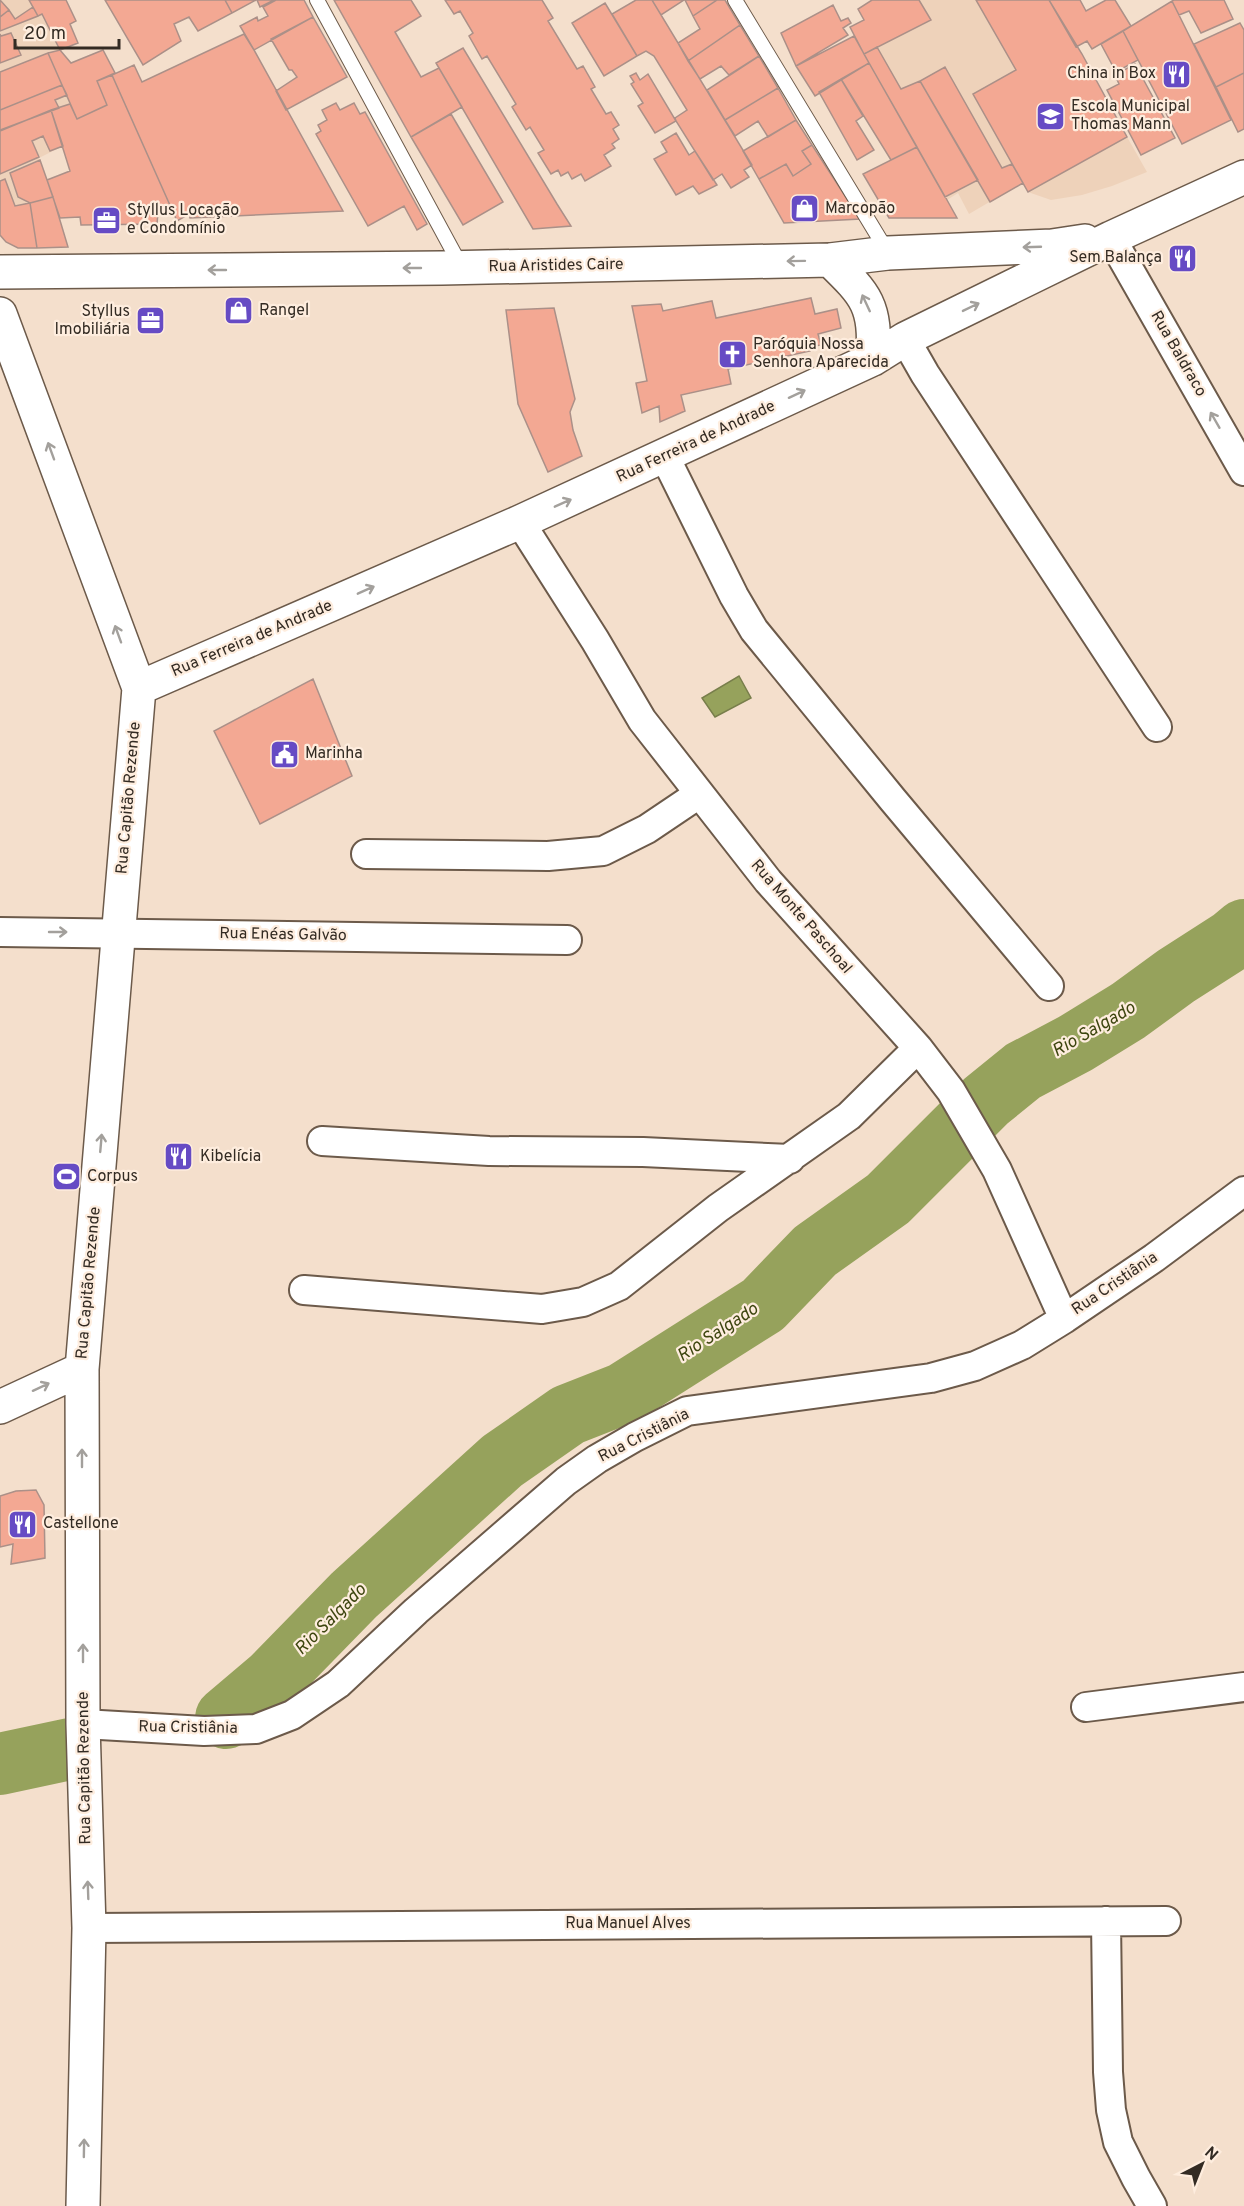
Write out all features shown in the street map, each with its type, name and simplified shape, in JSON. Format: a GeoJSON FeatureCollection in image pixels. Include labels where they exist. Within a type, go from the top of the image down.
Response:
{"type":"FeatureCollection","features":[{"type":"Feature","properties":{"kind":"street","name":"Rua Ferreira de Andrade"},"geometry":{"type":"LineString","coordinates":[[139,688],[665,457],[873,358],[905,339],[1111,238],[1244,177]]}},
{"type":"Feature","properties":{"kind":"street","name":"Rua Aristides Caire"},"geometry":{"type":"LineString","coordinates":[[0,272],[830,260],[888,253],[1052,246],[1111,238]]}},
{"type":"Feature","properties":{"kind":"street","name":"Rua Baldraco"},"geometry":{"type":"LineString","coordinates":[[1111,238],[1244,471]]}},
{"type":"Feature","properties":{"kind":"street"},"geometry":{"type":"LineString","coordinates":[[830,260],[858,287],[869,306],[875,329],[873,358]]}},
{"type":"Feature","properties":{"kind":"street","name":"Rua Capitão Rezende"},"geometry":{"type":"LineString","coordinates":[[0,314],[139,688],[82,1369],[83,1724],[89,1928],[83,2206]]}},
{"type":"Feature","properties":{"kind":"street"},"geometry":{"type":"LineString","coordinates":[[905,339],[938,394],[1157,727]]}},
{"type":"Feature","properties":{"kind":"street"},"geometry":{"type":"LineString","coordinates":[[665,457],[734,596],[754,630],[1049,986]]}},
{"type":"Feature","properties":{"kind":"street","name":"Rua Monte Paschoal"},"geometry":{"type":"LineString","coordinates":[[520,522],[595,640],[642,720],[768,881],[918,1048],[951,1091],[997,1170],[1064,1319]]}},
{"type":"Feature","properties":{"kind":"street"},"geometry":{"type":"LineString","coordinates":[[366,854],[548,856],[603,851],[647,829],[699,794]]}},
{"type":"Feature","properties":{"kind":"street","name":"Rua Enéas Galvão"},"geometry":{"type":"LineString","coordinates":[[0,932],[567,940]]}},
{"type":"Feature","properties":{"kind":"street"},"geometry":{"type":"LineString","coordinates":[[304,1290],[542,1309],[584,1302],[619,1286],[718,1208],[849,1116],[918,1048]]}},
{"type":"Feature","properties":{"kind":"street"},"geometry":{"type":"LineString","coordinates":[[322,1141],[489,1151],[643,1152],[790,1159]]}},
{"type":"Feature","properties":{"kind":"street","name":"Rua Cristiânia"},"geometry":{"type":"LineString","coordinates":[[83,1724],[204,1731],[256,1729],[292,1715],[338,1684],[416,1611],[566,1480],[635,1437],[687,1411],[931,1378],[964,1369],[1022,1345],[1064,1319],[1154,1258],[1244,1191]]}},
{"type":"Feature","properties":{"kind":"street"},"geometry":{"type":"LineString","coordinates":[[0,1407],[82,1369]]}},
{"type":"Feature","properties":{"kind":"street"},"geometry":{"type":"LineString","coordinates":[[1086,1707],[1244,1687]]}},
{"type":"Feature","properties":{"kind":"street"},"geometry":{"type":"LineString","coordinates":[[1106,1921],[1108,2072],[1111,2110],[1118,2142],[1152,2206]]}},
{"type":"Feature","properties":{"kind":"street","name":"Rua Manuel Alves"},"geometry":{"type":"LineString","coordinates":[[89,1928],[1166,1921]]}},
{"type":"Feature","properties":{"kind":"lane"},"geometry":{"type":"LineString","coordinates":[[317,0],[462,267]]}},
{"type":"Feature","properties":{"kind":"lane"},"geometry":{"type":"LineString","coordinates":[[735,0],[888,253]]}},
{"type":"Feature","properties":{"kind":"shaded area"},"geometry":{"type":"Polygon","coordinates":[[[0,0],[29,0],[38,16],[42,14],[60,50],[48,53],[70,104],[52,110],[63,146],[39,158],[68,247],[18,248],[6,242],[0,235],[0,0]]]}},
{"type":"Feature","properties":{"kind":"shaded area"},"geometry":{"type":"Polygon","coordinates":[[[919,0],[1049,0],[1147,172],[1082,195],[1051,200],[1028,192],[1022,183],[969,214],[958,193],[947,200],[957,218],[889,218],[863,174],[917,147],[864,54],[930,20],[919,0]]]}},
{"type":"Feature","properties":{"kind":"shaded area"},"geometry":{"type":"Polygon","coordinates":[[[739,676],[751,698],[715,717],[702,698],[739,676]]]}},
{"type":"Feature","properties":{"kind":"building"},"geometry":{"type":"Polygon","coordinates":[[[0,0],[9,10],[0,17],[0,0]]]}},
{"type":"Feature","properties":{"kind":"building"},"geometry":{"type":"Polygon","coordinates":[[[29,0],[66,0],[76,21],[70,24],[78,43],[60,50],[42,14],[38,16],[29,0]]]}},
{"type":"Feature","properties":{"kind":"building"},"geometry":{"type":"Polygon","coordinates":[[[105,0],[225,0],[232,13],[198,31],[189,17],[174,24],[181,41],[143,65],[105,0]]]}},
{"type":"Feature","properties":{"kind":"building"},"geometry":{"type":"Polygon","coordinates":[[[225,0],[256,0],[232,13],[225,0]]]}},
{"type":"Feature","properties":{"kind":"building"},"geometry":{"type":"Polygon","coordinates":[[[257,0],[274,0],[260,7],[257,0]]]}},
{"type":"Feature","properties":{"kind":"building"},"geometry":{"type":"Polygon","coordinates":[[[276,0],[304,0],[313,17],[254,50],[240,26],[257,17],[258,21],[268,16],[263,7],[276,0]]]}},
{"type":"Feature","properties":{"kind":"building"},"geometry":{"type":"Polygon","coordinates":[[[334,0],[411,0],[421,16],[395,32],[421,77],[439,68],[462,107],[411,137],[334,0]]]}},
{"type":"Feature","properties":{"kind":"building"},"geometry":{"type":"Polygon","coordinates":[[[445,0],[542,0],[553,18],[548,21],[577,69],[583,66],[595,87],[591,89],[606,114],[611,112],[619,125],[613,129],[619,139],[612,144],[615,148],[604,155],[611,166],[585,181],[581,174],[572,179],[568,172],[561,176],[558,170],[551,174],[538,153],[544,150],[530,127],[526,130],[512,107],[516,104],[487,56],[482,59],[469,36],[473,33],[460,11],[454,14],[445,0]]]}},
{"type":"Feature","properties":{"kind":"building"},"geometry":{"type":"Polygon","coordinates":[[[636,0],[652,0],[752,165],[744,170],[749,177],[731,188],[722,174],[713,180],[676,121],[675,118],[687,110],[654,56],[646,51],[637,56],[612,14],[636,0]]]}},
{"type":"Feature","properties":{"kind":"building"},"geometry":{"type":"Polygon","coordinates":[[[652,0],[684,0],[661,15],[652,0]]]}},
{"type":"Feature","properties":{"kind":"building"},"geometry":{"type":"Polygon","coordinates":[[[685,0],[717,0],[693,16],[685,0]]]}},
{"type":"Feature","properties":{"kind":"building"},"geometry":{"type":"Polygon","coordinates":[[[717,0],[725,0],[740,25],[688,61],[678,43],[700,29],[693,16],[717,0]]]}},
{"type":"Feature","properties":{"kind":"building"},"geometry":{"type":"Polygon","coordinates":[[[872,0],[919,0],[931,20],[864,54],[850,27],[864,20],[858,9],[872,0]]]}},
{"type":"Feature","properties":{"kind":"building"},"geometry":{"type":"Polygon","coordinates":[[[976,0],[1049,0],[1082,54],[1127,137],[1028,192],[973,94],[1016,70],[976,0]]]}},
{"type":"Feature","properties":{"kind":"building"},"geometry":{"type":"Polygon","coordinates":[[[1049,0],[1080,0],[1086,11],[1106,0],[1115,0],[1131,26],[1092,49],[1087,41],[1076,47],[1049,0]]]}},
{"type":"Feature","properties":{"kind":"building"},"geometry":{"type":"Polygon","coordinates":[[[1224,0],[1233,19],[1201,33],[1189,11],[1179,15],[1172,1],[1224,0]]]}},
{"type":"Feature","properties":{"kind":"building","name":"China in Box"},"geometry":{"type":"Polygon","coordinates":[[[1172,1],[1231,120],[1182,144],[1123,31],[1172,1]]]}},
{"type":"Feature","properties":{"kind":"building"},"geometry":{"type":"Polygon","coordinates":[[[605,3],[637,56],[604,76],[572,23],[605,3]]]}},
{"type":"Feature","properties":{"kind":"building"},"geometry":{"type":"Polygon","coordinates":[[[833,5],[841,21],[848,18],[851,23],[843,28],[848,35],[796,66],[781,33],[833,5]]]}},
{"type":"Feature","properties":{"kind":"building"},"geometry":{"type":"Polygon","coordinates":[[[33,7],[38,16],[0,31],[0,17],[9,10],[15,19],[33,7]]]}},
{"type":"Feature","properties":{"kind":"building"},"geometry":{"type":"Polygon","coordinates":[[[313,17],[347,77],[286,110],[276,91],[297,77],[292,70],[289,70],[271,39],[313,17]]]}},
{"type":"Feature","properties":{"kind":"building"},"geometry":{"type":"Polygon","coordinates":[[[1240,23],[1244,30],[1244,73],[1216,87],[1194,44],[1240,23]]]}},
{"type":"Feature","properties":{"kind":"building"},"geometry":{"type":"Polygon","coordinates":[[[740,25],[759,56],[729,75],[721,66],[700,79],[688,61],[740,25]]]}},
{"type":"Feature","properties":{"kind":"building"},"geometry":{"type":"Polygon","coordinates":[[[1123,31],[1138,60],[1116,72],[1101,44],[1123,31]]]}},
{"type":"Feature","properties":{"kind":"building"},"geometry":{"type":"Polygon","coordinates":[[[11,33],[21,55],[0,63],[0,34],[1,36],[11,33]]]}},
{"type":"Feature","properties":{"kind":"building"},"geometry":{"type":"Polygon","coordinates":[[[244,34],[343,211],[190,218],[189,214],[177,221],[112,75],[134,65],[142,82],[244,34]]]}},
{"type":"Feature","properties":{"kind":"building"},"geometry":{"type":"Polygon","coordinates":[[[854,36],[869,63],[815,96],[796,66],[854,36]]]}},
{"type":"Feature","properties":{"kind":"building"},"geometry":{"type":"Polygon","coordinates":[[[877,47],[901,89],[920,81],[978,180],[945,197],[864,54],[877,47]]]}},
{"type":"Feature","properties":{"kind":"building"},"geometry":{"type":"Polygon","coordinates":[[[463,48],[571,226],[533,229],[436,63],[463,48]]]}},
{"type":"Feature","properties":{"kind":"building"},"geometry":{"type":"Polygon","coordinates":[[[60,50],[71,63],[103,50],[115,73],[97,81],[107,105],[77,119],[48,53],[60,50]]]}},
{"type":"Feature","properties":{"kind":"building"},"geometry":{"type":"Polygon","coordinates":[[[48,53],[62,85],[0,110],[0,72],[48,53]]]}},
{"type":"Feature","properties":{"kind":"building"},"geometry":{"type":"Polygon","coordinates":[[[759,56],[778,88],[725,120],[707,90],[759,56]]]}},
{"type":"Feature","properties":{"kind":"building"},"geometry":{"type":"Polygon","coordinates":[[[869,63],[917,147],[891,160],[841,79],[869,63]]]}},
{"type":"Feature","properties":{"kind":"building"},"geometry":{"type":"Polygon","coordinates":[[[1135,64],[1175,138],[1141,155],[1107,90],[1119,84],[1115,75],[1135,64]]]}},
{"type":"Feature","properties":{"kind":"building"},"geometry":{"type":"Polygon","coordinates":[[[945,67],[1002,168],[1012,164],[1023,183],[990,202],[920,81],[945,67]]]}},
{"type":"Feature","properties":{"kind":"building"},"geometry":{"type":"Polygon","coordinates":[[[636,73],[640,80],[648,74],[676,121],[655,133],[638,106],[643,103],[631,84],[634,82],[630,76],[636,73]]]}},
{"type":"Feature","properties":{"kind":"building"},"geometry":{"type":"Polygon","coordinates":[[[1244,73],[1244,129],[1238,132],[1216,87],[1244,73]]]}},
{"type":"Feature","properties":{"kind":"building"},"geometry":{"type":"Polygon","coordinates":[[[112,75],[173,212],[158,212],[157,224],[81,225],[80,217],[60,218],[47,180],[70,171],[51,110],[70,104],[77,119],[107,105],[97,81],[112,75]]]}},
{"type":"Feature","properties":{"kind":"building"},"geometry":{"type":"Polygon","coordinates":[[[841,79],[863,116],[856,121],[874,150],[857,160],[819,92],[841,79]]]}},
{"type":"Feature","properties":{"kind":"building"},"geometry":{"type":"Polygon","coordinates":[[[62,85],[67,95],[55,100],[59,108],[0,130],[0,110],[62,85]]]}},
{"type":"Feature","properties":{"kind":"building"},"geometry":{"type":"Polygon","coordinates":[[[778,88],[796,120],[768,137],[758,121],[735,136],[725,120],[778,88]]]}},
{"type":"Feature","properties":{"kind":"building"},"geometry":{"type":"Polygon","coordinates":[[[336,103],[340,110],[354,103],[360,114],[365,112],[427,224],[417,230],[404,206],[368,226],[316,134],[321,131],[318,125],[327,120],[322,110],[336,103]]]}},
{"type":"Feature","properties":{"kind":"building"},"geometry":{"type":"Polygon","coordinates":[[[51,110],[63,146],[50,151],[43,136],[32,141],[39,157],[0,174],[0,131],[51,110]]]}},
{"type":"Feature","properties":{"kind":"building"},"geometry":{"type":"Polygon","coordinates":[[[451,114],[503,202],[463,225],[411,137],[451,114]]]}},
{"type":"Feature","properties":{"kind":"building"},"geometry":{"type":"Polygon","coordinates":[[[796,120],[812,145],[802,151],[811,164],[793,176],[786,164],[759,179],[743,151],[796,120]]]}},
{"type":"Feature","properties":{"kind":"building"},"geometry":{"type":"Polygon","coordinates":[[[676,133],[689,155],[695,151],[717,185],[699,194],[693,186],[676,195],[654,159],[667,152],[661,142],[676,133]]]}},
{"type":"Feature","properties":{"kind":"building"},"geometry":{"type":"Polygon","coordinates":[[[812,145],[860,219],[784,223],[759,179],[786,164],[793,176],[811,164],[802,151],[812,145]]]}},
{"type":"Feature","properties":{"kind":"building"},"geometry":{"type":"Polygon","coordinates":[[[917,147],[957,218],[889,218],[863,174],[917,147]]]}},
{"type":"Feature","properties":{"kind":"building"},"geometry":{"type":"Polygon","coordinates":[[[40,160],[53,197],[30,203],[18,197],[10,173],[40,160]]]}},
{"type":"Feature","properties":{"kind":"building"},"geometry":{"type":"Polygon","coordinates":[[[5,179],[15,206],[30,203],[37,248],[18,248],[6,242],[0,235],[0,181],[5,179]]]}},
{"type":"Feature","properties":{"kind":"building"},"geometry":{"type":"Polygon","coordinates":[[[53,197],[68,247],[37,248],[30,203],[53,197]]]}},
{"type":"Feature","properties":{"kind":"building","name":"Paróquia Nossa Senhora Aparecida"},"geometry":{"type":"Polygon","coordinates":[[[811,298],[815,314],[837,309],[841,328],[818,334],[821,345],[809,347],[810,351],[728,369],[731,384],[681,395],[685,411],[660,422],[659,406],[642,413],[636,383],[647,381],[632,306],[661,304],[663,311],[712,301],[716,318],[811,298]]]}},
{"type":"Feature","properties":{"kind":"building"},"geometry":{"type":"Polygon","coordinates":[[[554,308],[575,399],[570,412],[573,430],[582,456],[548,472],[518,404],[506,310],[554,308]]]}},
{"type":"Feature","properties":{"kind":"building","name":"Marinha"},"geometry":{"type":"Polygon","coordinates":[[[313,679],[352,776],[260,824],[214,731],[313,679]]]}},
{"type":"Feature","properties":{"kind":"building","name":"Castellone"},"geometry":{"type":"Polygon","coordinates":[[[36,1490],[44,1505],[45,1558],[11,1564],[13,1544],[0,1547],[0,1496],[16,1491],[36,1490]]]}},
{"type":"Feature","properties":{"kind":"waterway","name":"Rio Salgado"},"geometry":{"type":"LineString","coordinates":[[226,1718],[272,1679],[354,1595],[502,1461],[568,1415],[624,1393],[763,1305],[815,1251],[888,1199],[986,1101],[1023,1071],[1076,1043],[1128,1011],[1244,930]]}},
{"type":"Feature","properties":{"kind":"waterway","name":"Rio Salgado"},"geometry":{"type":"LineString","coordinates":[[0,1764],[70,1749]]}},
{"type":"Feature","properties":{"kind":"place","name":"China in Box"},"geometry":{"type":"Point","coordinates":[1177,74]}},
{"type":"Feature","properties":{"kind":"place","name":"Escola Municipal Thomas Mann"},"geometry":{"type":"Point","coordinates":[1050,116]}},
{"type":"Feature","properties":{"kind":"place","name":"Marcopão"},"geometry":{"type":"Point","coordinates":[804,209]}},
{"type":"Feature","properties":{"kind":"place","name":"Styllus Locação e Condomínio"},"geometry":{"type":"Point","coordinates":[106,220]}},
{"type":"Feature","properties":{"kind":"place","name":"Sem Balança"},"geometry":{"type":"Point","coordinates":[1183,258]}},
{"type":"Feature","properties":{"kind":"place","name":"Rangel"},"geometry":{"type":"Point","coordinates":[238,311]}},
{"type":"Feature","properties":{"kind":"place","name":"Styllus Imobiliária"},"geometry":{"type":"Point","coordinates":[151,321]}},
{"type":"Feature","properties":{"kind":"place","name":"Paróquia Nossa Senhora Aparecida"},"geometry":{"type":"Point","coordinates":[732,354]}},
{"type":"Feature","properties":{"kind":"place","name":"Marinha"},"geometry":{"type":"Point","coordinates":[284,754]}},
{"type":"Feature","properties":{"kind":"place","name":"Kibelícia"},"geometry":{"type":"Point","coordinates":[179,1157]}},
{"type":"Feature","properties":{"kind":"place","name":"Corpus"},"geometry":{"type":"Point","coordinates":[66,1177]}},
{"type":"Feature","properties":{"kind":"place","name":"Castellone"},"geometry":{"type":"Point","coordinates":[22,1524]}}]}
